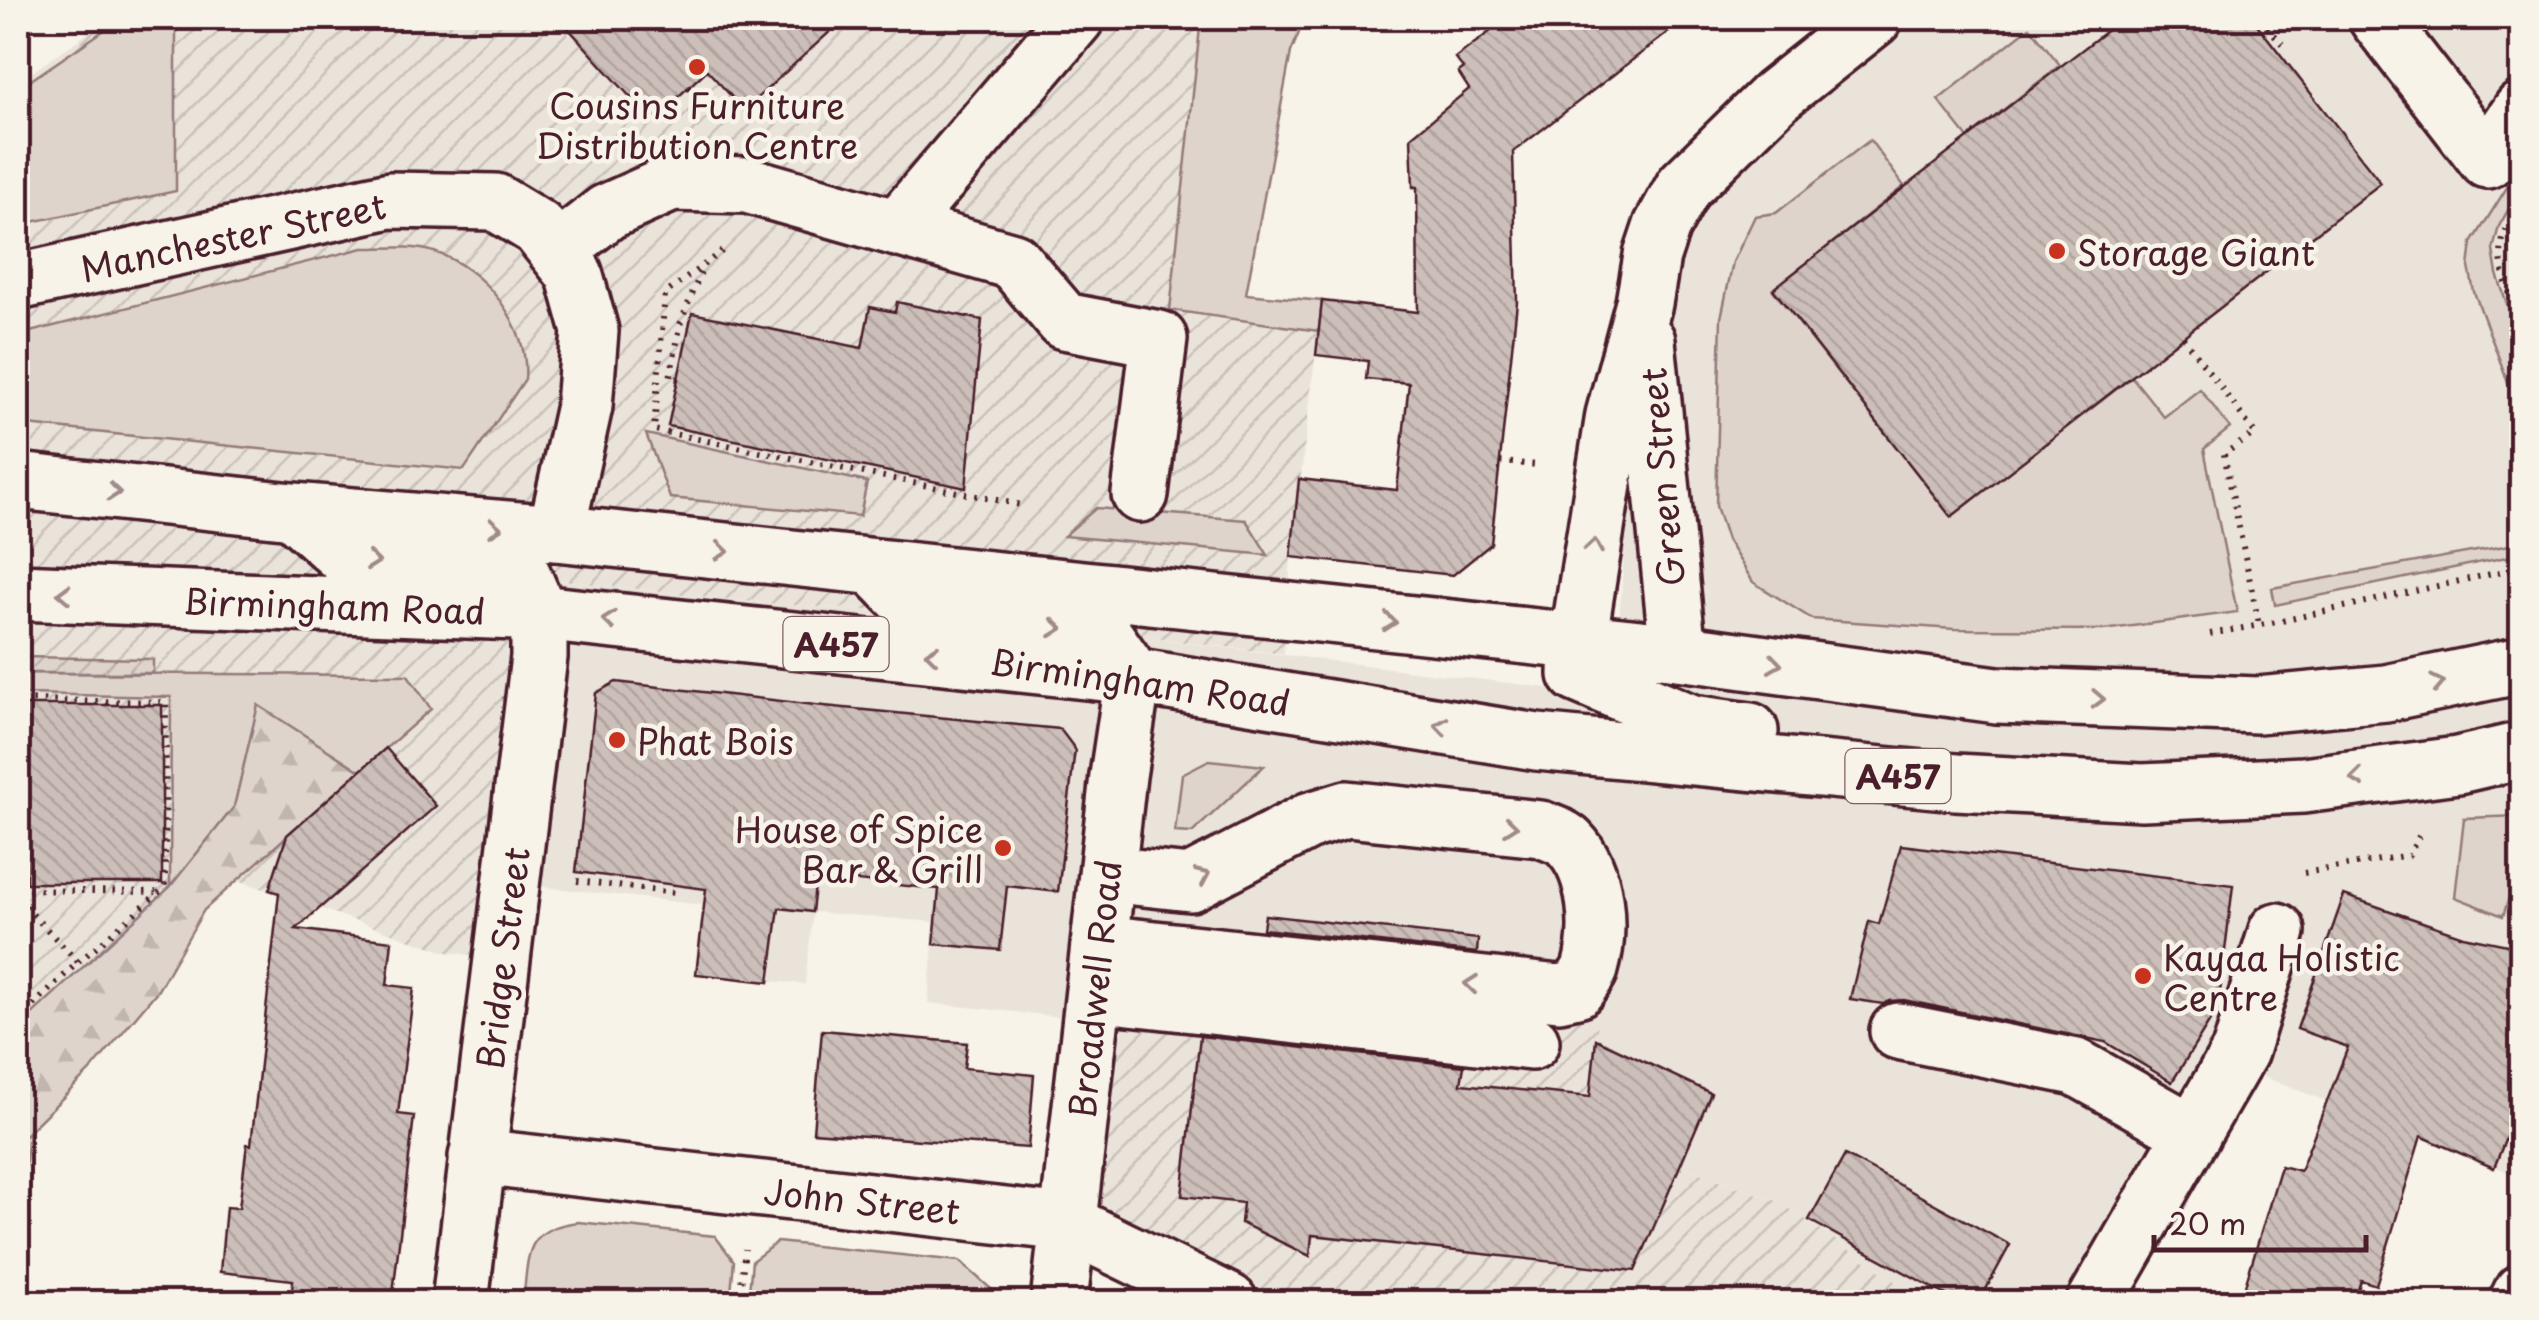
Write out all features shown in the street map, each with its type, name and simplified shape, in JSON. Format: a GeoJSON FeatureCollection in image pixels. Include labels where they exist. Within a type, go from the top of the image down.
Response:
{"type":"FeatureCollection","features":[{"type":"Feature","properties":{"kind":"main road"},"geometry":{"type":"LineString","coordinates":[[897,228],[1076,18]]}},
{"type":"Feature","properties":{"kind":"main road","name":"Green Street"},"geometry":{"type":"LineString","coordinates":[[1578,642],[1614,415],[1662,226],[1684,186],[1776,96],[1874,18]]}},
{"type":"Feature","properties":{"kind":"main road"},"geometry":{"type":"LineString","coordinates":[[2377,18],[2487,160],[2522,110]]}},
{"type":"Feature","properties":{"kind":"main road"},"geometry":{"type":"LineString","coordinates":[[556,251],[606,212],[672,184],[747,185],[1012,261],[1064,322],[1159,339],[1140,494]]}},
{"type":"Feature","properties":{"kind":"main road","name":"Manchester Street"},"geometry":{"type":"LineString","coordinates":[[18,282],[390,200],[494,202],[538,228],[574,272],[590,331],[584,406],[556,533]]}},
{"type":"Feature","properties":{"kind":"main road","name":"Green Street"},"geometry":{"type":"LineString","coordinates":[[1644,303],[1678,652]]}},
{"type":"Feature","properties":{"kind":"main road","name":"A457"},"geometry":{"type":"LineString","coordinates":[[18,481],[293,512],[556,533],[1678,652],[1997,695],[2167,702],[2522,630]]}},
{"type":"Feature","properties":{"kind":"main road"},"geometry":{"type":"LineString","coordinates":[[293,512],[346,558],[523,576],[540,613]]}},
{"type":"Feature","properties":{"kind":"main road"},"geometry":{"type":"LineString","coordinates":[[874,567],[920,614],[1102,632],[1134,676],[1163,654],[1222,630],[1293,612]]}},
{"type":"Feature","properties":{"kind":"main road","name":"Birmingham Road"},"geometry":{"type":"LineString","coordinates":[[18,592],[540,613],[1134,676],[1537,742],[1974,783],[2142,792],[2260,786]]}},
{"type":"Feature","properties":{"kind":"main road","name":"Bridge Street"},"geometry":{"type":"LineString","coordinates":[[460,1302],[539,657],[540,613]]}},
{"type":"Feature","properties":{"kind":"main road"},"geometry":{"type":"LineString","coordinates":[[1578,642],[1577,674],[1692,723],[1957,761],[2260,786]]}},
{"type":"Feature","properties":{"kind":"main road"},"geometry":{"type":"LineString","coordinates":[[1537,742],[1630,722],[1671,688],[1678,652]]}},
{"type":"Feature","properties":{"kind":"main road"},"geometry":{"type":"LineString","coordinates":[[2167,702],[2258,705],[2386,694],[2522,665]]}},
{"type":"Feature","properties":{"kind":"main road","name":"Broadwell Road"},"geometry":{"type":"LineString","coordinates":[[1060,1302],[1118,776],[1134,676]]}},
{"type":"Feature","properties":{"kind":"main road","name":"A457"},"geometry":{"type":"LineString","coordinates":[[2260,786],[2303,785],[2458,765],[2522,750]]}},
{"type":"Feature","properties":{"kind":"main road"},"geometry":{"type":"LineString","coordinates":[[1097,968],[1559,993],[1578,989],[1589,972],[1594,941],[1595,898],[1584,863],[1566,840],[1541,829],[1346,809],[1312,820],[1190,883],[1108,874]]}},
{"type":"Feature","properties":{"kind":"main road"},"geometry":{"type":"LineString","coordinates":[[2095,1302],[2240,1052],[2277,931]]}},
{"type":"Feature","properties":{"kind":"main road"},"geometry":{"type":"LineString","coordinates":[[1097,968],[1531,1042]]}},
{"type":"Feature","properties":{"kind":"main road"},"geometry":{"type":"LineString","coordinates":[[1898,1031],[2076,1067],[2194,1133]]}},
{"type":"Feature","properties":{"kind":"main road","name":"John Street"},"geometry":{"type":"LineString","coordinates":[[477,1157],[1067,1223],[1229,1302]]}},
{"type":"Feature","properties":{"kind":"main road"},"geometry":{"type":"LineString","coordinates":[[2517,1302],[2522,1292]]}},
{"type":"Feature","properties":{"kind":"path"},"geometry":{"type":"LineString","coordinates":[[2260,18],[2282,44]]}},
{"type":"Feature","properties":{"kind":"path"},"geometry":{"type":"LineString","coordinates":[[2513,216],[2499,249],[2522,325]]}},
{"type":"Feature","properties":{"kind":"path"},"geometry":{"type":"LineString","coordinates":[[730,246],[665,294],[654,430],[1026,506]]}},
{"type":"Feature","properties":{"kind":"path"},"geometry":{"type":"LineString","coordinates":[[678,380],[670,378],[680,322],[704,265]]}},
{"type":"Feature","properties":{"kind":"path"},"geometry":{"type":"LineString","coordinates":[[2183,337],[2255,433],[2224,454],[2259,625]]}},
{"type":"Feature","properties":{"kind":"path"},"geometry":{"type":"LineString","coordinates":[[1500,462],[1552,467]]}},
{"type":"Feature","properties":{"kind":"path"},"geometry":{"type":"LineString","coordinates":[[2195,637],[2522,567]]}},
{"type":"Feature","properties":{"kind":"path"},"geometry":{"type":"LineString","coordinates":[[18,1020],[165,886],[166,702],[20,700],[19,776]]}},
{"type":"Feature","properties":{"kind":"path"},"geometry":{"type":"LineString","coordinates":[[2277,931],[2294,875],[2409,855],[2458,765]]}},
{"type":"Feature","properties":{"kind":"path"},"geometry":{"type":"LineString","coordinates":[[564,880],[675,893]]}},
{"type":"Feature","properties":{"kind":"path"},"geometry":{"type":"LineString","coordinates":[[18,890],[158,892]]}},
{"type":"Feature","properties":{"kind":"path"},"geometry":{"type":"LineString","coordinates":[[18,899],[78,962]]}},
{"type":"Feature","properties":{"kind":"path"},"geometry":{"type":"LineString","coordinates":[[739,1302],[745,1245]]}},
{"type":"Feature","properties":{"kind":"shaded area"},"geometry":{"type":"Polygon","coordinates":[[[109,18],[1305,18],[1291,52],[1246,294],[1322,301],[1291,557],[1284,654],[1102,632],[763,603],[524,576],[502,959],[446,952],[238,880],[204,910],[158,990],[92,1069],[18,1142],[18,82],[109,18]]]}},
{"type":"Feature","properties":{"kind":"shaded area"},"geometry":{"type":"Polygon","coordinates":[[[1874,18],[2521,18],[2521,1177],[2233,1065],[2095,1302],[1925,1302],[1780,1202],[1680,1166],[1590,1097],[1598,1023],[1091,1020],[928,1003],[935,922],[813,912],[805,984],[696,974],[703,905],[511,883],[523,576],[763,603],[1102,632],[1613,696],[1644,303],[1652,256],[1874,18]]]}},
{"type":"Feature","properties":{"kind":"shaded area"},"geometry":{"type":"Polygon","coordinates":[[[1097,969],[1598,1023],[1590,1097],[1680,1166],[1780,1202],[1925,1302],[1229,1302],[1067,1223],[1097,969]]]}},
{"type":"Feature","properties":{"kind":"green space"},"geometry":{"type":"Polygon","coordinates":[[[122,18],[176,18],[176,191],[18,225],[18,89],[122,18]]]}},
{"type":"Feature","properties":{"kind":"green space"},"geometry":{"type":"Polygon","coordinates":[[[1201,18],[1305,18],[1291,52],[1246,294],[1322,301],[1319,331],[1170,310],[1201,18]]]}},
{"type":"Feature","properties":{"kind":"green space"},"geometry":{"type":"Polygon","coordinates":[[[2030,27],[2060,65],[1968,138],[1938,100],[2030,27]]]}},
{"type":"Feature","properties":{"kind":"green space"},"geometry":{"type":"Polygon","coordinates":[[[1870,140],[1904,186],[1773,290],[1951,517],[2132,377],[2164,417],[2200,389],[2230,428],[2204,449],[2237,612],[2103,630],[1954,629],[1812,619],[1753,582],[1727,540],[1716,506],[1721,318],[1733,262],[1755,216],[1776,213],[1870,140]]]}},
{"type":"Feature","properties":{"kind":"green space"},"geometry":{"type":"Polygon","coordinates":[[[2521,165],[2521,188],[2499,226],[2493,250],[2521,346],[2521,417],[2474,292],[2469,267],[2472,243],[2521,165]]]}},
{"type":"Feature","properties":{"kind":"green space"},"geometry":{"type":"Polygon","coordinates":[[[363,248],[417,248],[453,260],[487,285],[512,320],[525,359],[525,379],[464,470],[18,424],[18,335],[363,248]]]}},
{"type":"Feature","properties":{"kind":"green space"},"geometry":{"type":"Polygon","coordinates":[[[646,434],[867,482],[860,516],[670,498],[646,434]]]}},
{"type":"Feature","properties":{"kind":"green space"},"geometry":{"type":"Polygon","coordinates":[[[1096,508],[1246,520],[1268,555],[1064,536],[1096,508]]]}},
{"type":"Feature","properties":{"kind":"green space"},"geometry":{"type":"Polygon","coordinates":[[[2521,543],[2521,554],[2275,605],[2272,588],[2521,543]]]}},
{"type":"Feature","properties":{"kind":"green space"},"geometry":{"type":"Polygon","coordinates":[[[18,657],[153,659],[153,673],[18,673],[18,657]]]}},
{"type":"Feature","properties":{"kind":"green space"},"geometry":{"type":"Polygon","coordinates":[[[26,673],[408,675],[431,709],[360,771],[258,706],[234,807],[170,887],[171,697],[26,694],[26,673]]]}},
{"type":"Feature","properties":{"kind":"green space"},"geometry":{"type":"Polygon","coordinates":[[[258,705],[360,771],[204,910],[158,990],[92,1069],[18,1142],[18,1027],[170,887],[234,807],[258,705]]]}},
{"type":"Feature","properties":{"kind":"green space"},"geometry":{"type":"Polygon","coordinates":[[[1209,760],[1264,766],[1192,833],[1175,832],[1182,774],[1209,760]]]}},
{"type":"Feature","properties":{"kind":"green space"},"geometry":{"type":"Polygon","coordinates":[[[2521,816],[2521,862],[2503,916],[2455,897],[2464,818],[2521,816]]]}},
{"type":"Feature","properties":{"kind":"green space"},"geometry":{"type":"Polygon","coordinates":[[[29,1132],[18,1237],[18,1142],[29,1132]]]}},
{"type":"Feature","properties":{"kind":"green space"},"geometry":{"type":"Polygon","coordinates":[[[578,1222],[715,1236],[734,1261],[730,1302],[523,1302],[528,1258],[538,1238],[547,1231],[578,1222]]]}},
{"type":"Feature","properties":{"kind":"green space"},"geometry":{"type":"Polygon","coordinates":[[[777,1242],[959,1261],[1006,1302],[748,1302],[752,1261],[777,1242]]]}},
{"type":"Feature","properties":{"kind":"building","name":"Cousins Furniture Distribution Centre"},"geometry":{"type":"Polygon","coordinates":[[[559,18],[845,18],[744,110],[707,70],[652,121],[559,18]]]}},
{"type":"Feature","properties":{"kind":"building"},"geometry":{"type":"Polygon","coordinates":[[[1508,18],[1687,18],[1513,152],[1517,302],[1491,544],[1453,575],[1291,557],[1299,479],[1397,490],[1409,383],[1366,379],[1368,361],[1316,355],[1322,301],[1418,312],[1417,187],[1413,187],[1411,137],[1469,89],[1458,72],[1463,68],[1455,58],[1508,18]]]}},
{"type":"Feature","properties":{"kind":"building","name":"Storage Giant"},"geometry":{"type":"Polygon","coordinates":[[[2123,18],[2252,18],[2381,183],[1951,517],[1773,289],[2123,18]]]}},
{"type":"Feature","properties":{"kind":"building"},"geometry":{"type":"Polygon","coordinates":[[[897,302],[982,320],[966,488],[668,426],[692,313],[862,348],[870,307],[895,312],[897,302]]]}},
{"type":"Feature","properties":{"kind":"building"},"geometry":{"type":"Polygon","coordinates":[[[616,682],[1060,729],[1075,749],[1058,892],[1007,886],[1000,950],[934,944],[939,889],[816,877],[812,912],[779,908],[769,982],[696,974],[706,889],[576,872],[596,693],[616,682]]]}},
{"type":"Feature","properties":{"kind":"building"},"geometry":{"type":"Polygon","coordinates":[[[26,705],[162,705],[162,883],[26,883],[26,705]]]}},
{"type":"Feature","properties":{"kind":"building"},"geometry":{"type":"Polygon","coordinates":[[[386,748],[436,806],[296,929],[392,941],[387,985],[414,988],[398,1114],[414,1116],[392,1302],[291,1302],[293,1280],[220,1272],[226,1207],[239,1208],[247,1144],[251,1145],[279,893],[269,890],[287,835],[386,748]]]}},
{"type":"Feature","properties":{"kind":"building"},"geometry":{"type":"Polygon","coordinates":[[[1901,845],[2233,885],[2218,1008],[2172,1082],[2105,1042],[1904,1000],[1883,1004],[1850,999],[1869,921],[1879,924],[1901,845]]]}},
{"type":"Feature","properties":{"kind":"building"},"geometry":{"type":"Polygon","coordinates":[[[2344,895],[2463,936],[2522,948],[2522,1134],[2509,1130],[2494,1168],[2421,1136],[2376,1285],[2361,1280],[2354,1302],[2240,1302],[2281,1166],[2300,1171],[2348,1047],[2297,1029],[2344,895]]]}},
{"type":"Feature","properties":{"kind":"building"},"geometry":{"type":"Polygon","coordinates":[[[1265,915],[1478,939],[1477,953],[1263,929],[1265,915]]]}},
{"type":"Feature","properties":{"kind":"building"},"geometry":{"type":"Polygon","coordinates":[[[822,1030],[967,1043],[964,1068],[1034,1075],[1028,1148],[813,1132],[822,1030]]]}},
{"type":"Feature","properties":{"kind":"building"},"geometry":{"type":"Polygon","coordinates":[[[1200,1036],[1464,1066],[1461,1084],[1590,1097],[1596,1039],[1711,1093],[1635,1271],[1312,1235],[1310,1256],[1241,1223],[1243,1203],[1182,1196],[1200,1036]]]}},
{"type":"Feature","properties":{"kind":"building"},"geometry":{"type":"Polygon","coordinates":[[[1845,1155],[2010,1245],[1979,1302],[1959,1302],[1809,1220],[1845,1155]]]}},
{"type":"Feature","properties":{"kind":"place","name":"Cousins Furniture Distribution Centre"},"geometry":{"type":"Point","coordinates":[697,67]}},
{"type":"Feature","properties":{"kind":"place","name":"Storage Giant"},"geometry":{"type":"Point","coordinates":[2057,251]}},
{"type":"Feature","properties":{"kind":"place","name":"Phat Bois"},"geometry":{"type":"Point","coordinates":[617,740]}},
{"type":"Feature","properties":{"kind":"place","name":"House of Spice Bar & Grill"},"geometry":{"type":"Point","coordinates":[1003,848]}},
{"type":"Feature","properties":{"kind":"place","name":"Kayaa Holistic Centre"},"geometry":{"type":"Point","coordinates":[2143,976]}}]}
